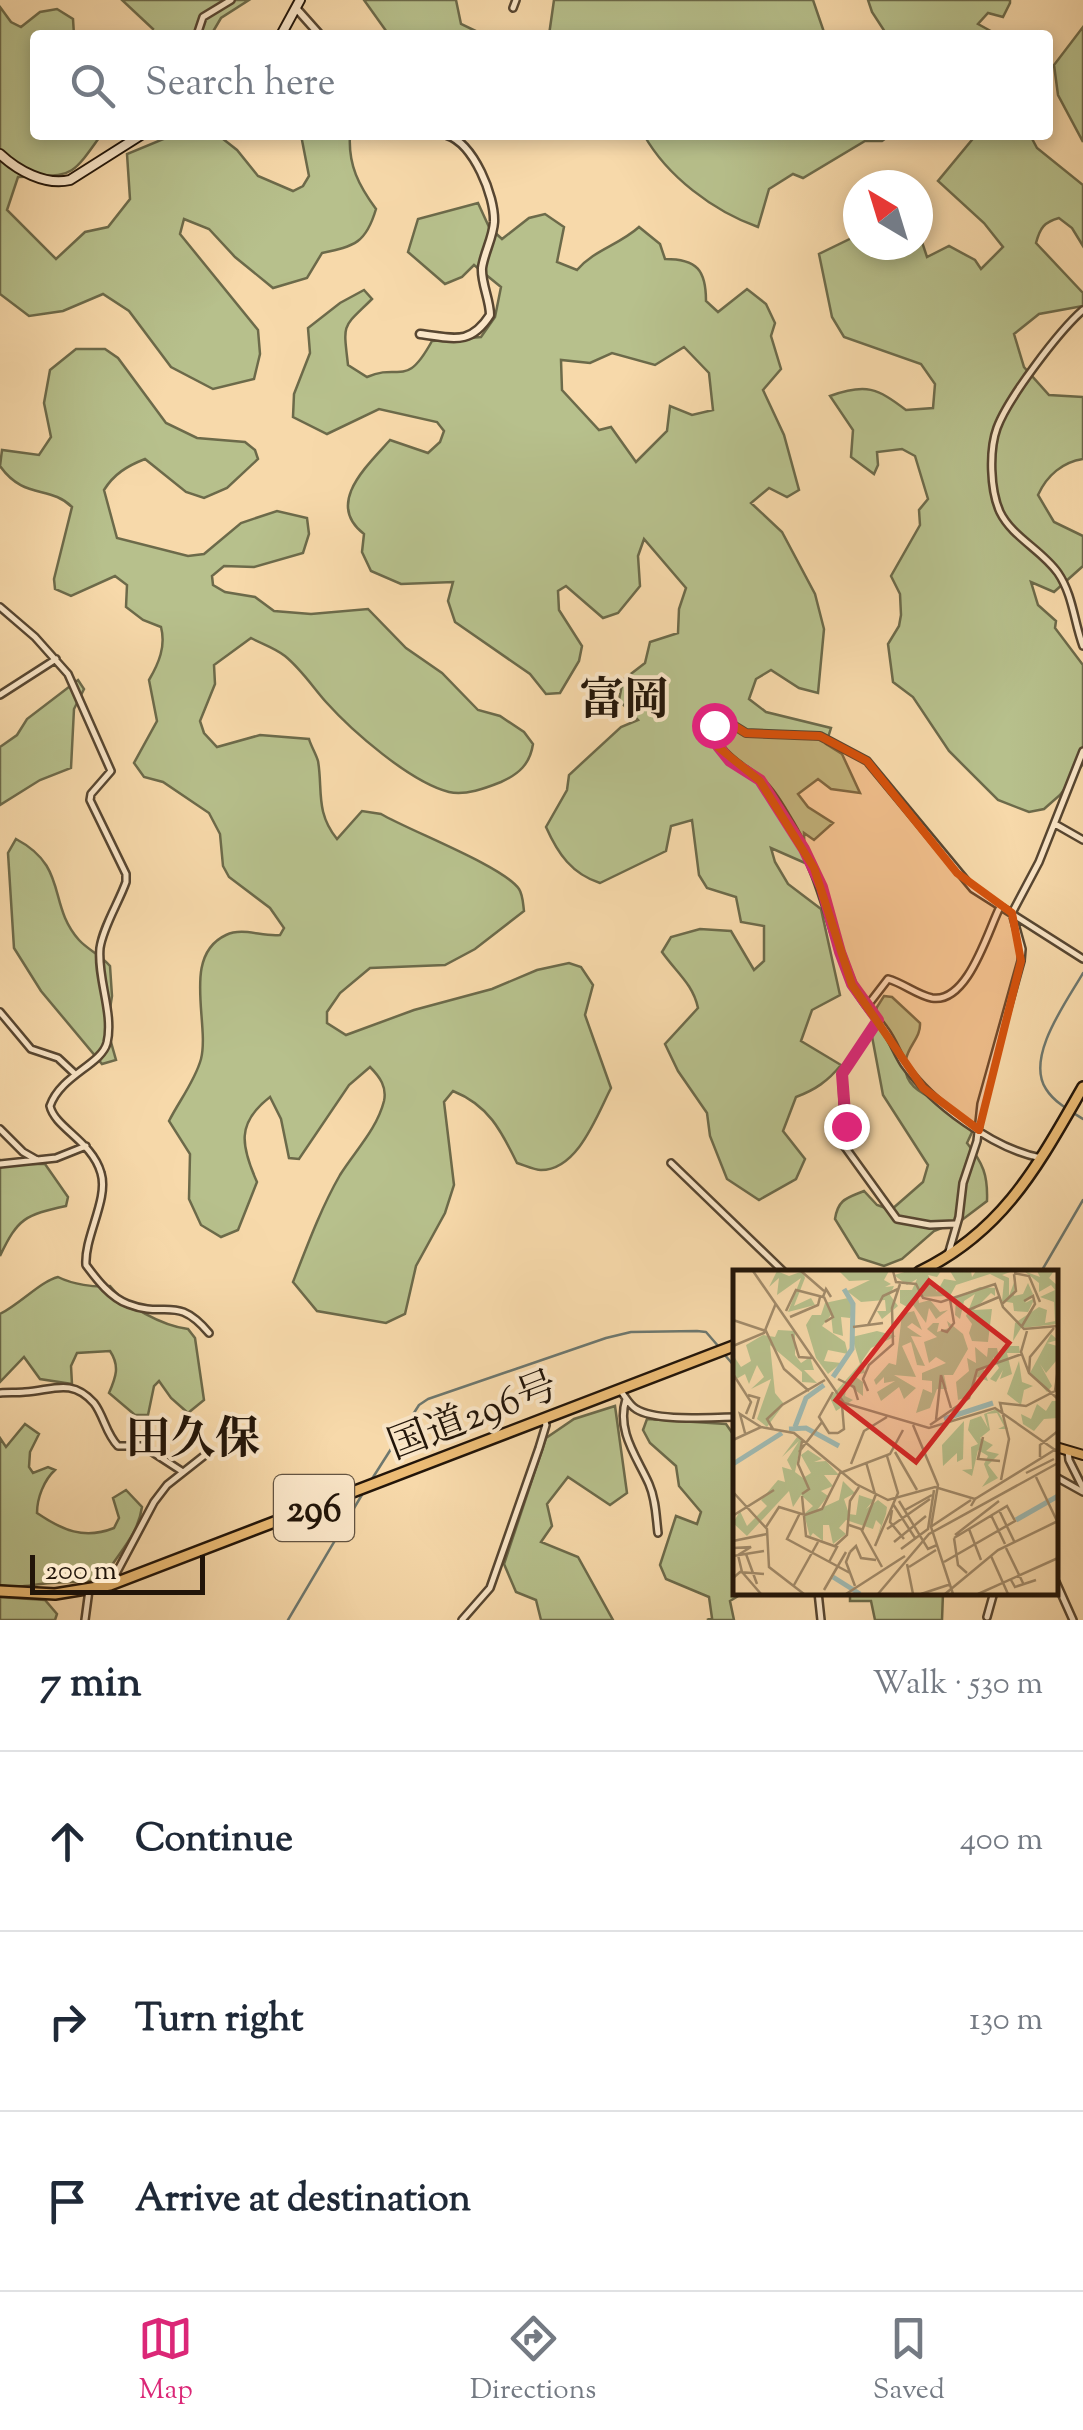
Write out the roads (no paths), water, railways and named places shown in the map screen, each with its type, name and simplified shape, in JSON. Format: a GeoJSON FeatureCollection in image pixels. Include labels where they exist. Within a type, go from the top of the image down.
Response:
{"type":"FeatureCollection","features":[{"type":"Feature","properties":{"kind":"highway"},"geometry":{"type":"LineString","coordinates":[[923,1270],[973,1240],[1005,1210],[1083,1087]]}},
{"type":"Feature","properties":{"kind":"highway","name":"国道296号"},"geometry":{"type":"LineString","coordinates":[[0,1590],[31,1594],[110,1585],[544,1418],[624,1394],[733,1346]]}},
{"type":"Feature","properties":{"kind":"main road"},"geometry":{"type":"LineString","coordinates":[[283,30],[298,4]]}},
{"type":"Feature","properties":{"kind":"main road"},"geometry":{"type":"LineString","coordinates":[[0,154],[17,170],[61,182],[132,140]]}},
{"type":"Feature","properties":{"kind":"main road"},"geometry":{"type":"LineString","coordinates":[[1058,1448],[1083,1455]]}},
{"type":"Feature","properties":{"kind":"street"},"geometry":{"type":"LineString","coordinates":[[199,30],[203,17],[231,0]]}},
{"type":"Feature","properties":{"kind":"street"},"geometry":{"type":"LineString","coordinates":[[512,8],[516,0]]}},
{"type":"Feature","properties":{"kind":"street"},"geometry":{"type":"LineString","coordinates":[[298,4],[316,30]]}},
{"type":"Feature","properties":{"kind":"street"},"geometry":{"type":"LineString","coordinates":[[420,334],[466,338],[475,335],[490,315],[482,268],[494,224],[490,200],[467,151],[457,140]]}},
{"type":"Feature","properties":{"kind":"street"},"geometry":{"type":"LineString","coordinates":[[1083,310],[1059,333],[998,424],[993,450],[1001,513],[1060,575],[1083,646]]}},
{"type":"Feature","properties":{"kind":"street"},"geometry":{"type":"LineString","coordinates":[[0,608],[68,674],[111,771],[90,800],[126,874],[100,945],[106,1043],[96,1060],[63,1083],[50,1106],[58,1122],[86,1146],[102,1174],[86,1266],[121,1300],[148,1308],[182,1309],[194,1315],[209,1333]]}},
{"type":"Feature","properties":{"kind":"street"},"geometry":{"type":"LineString","coordinates":[[0,694],[56,659]]}},
{"type":"Feature","properties":{"kind":"street"},"geometry":{"type":"LineString","coordinates":[[1041,1158],[1028,1156],[979,1130],[923,1088],[902,1060],[852,984],[814,868],[790,824],[760,780],[730,761],[718,746],[714,733],[717,715],[746,733],[820,736],[867,761],[980,896],[1083,959]]}},
{"type":"Feature","properties":{"kind":"street"},"geometry":{"type":"LineString","coordinates":[[948,1258],[982,1104],[1021,960],[1022,949],[1012,913],[1083,752]]}},
{"type":"Feature","properties":{"kind":"street"},"geometry":{"type":"LineString","coordinates":[[1054,824],[1083,840]]}},
{"type":"Feature","properties":{"kind":"street"},"geometry":{"type":"LineString","coordinates":[[868,1005],[888,979],[936,998],[950,992],[978,961],[1000,907]]}},
{"type":"Feature","properties":{"kind":"street"},"geometry":{"type":"LineString","coordinates":[[0,1012],[32,1049],[58,1058],[74,1073]]}},
{"type":"Feature","properties":{"kind":"street"},"geometry":{"type":"LineString","coordinates":[[878,1020],[842,1074],[845,1146],[897,1219],[930,1226],[956,1224]]}},
{"type":"Feature","properties":{"kind":"street"},"geometry":{"type":"LineString","coordinates":[[0,1129],[23,1152],[40,1162]]}},
{"type":"Feature","properties":{"kind":"street"},"geometry":{"type":"LineString","coordinates":[[0,1164],[40,1162],[86,1146]]}},
{"type":"Feature","properties":{"kind":"street"},"geometry":{"type":"LineString","coordinates":[[670,1163],[782,1270]]}},
{"type":"Feature","properties":{"kind":"street"},"geometry":{"type":"LineString","coordinates":[[0,1393],[30,1392],[50,1386],[79,1392],[98,1409],[118,1446],[143,1446],[183,1472]]}},
{"type":"Feature","properties":{"kind":"street"},"geometry":{"type":"LineString","coordinates":[[624,1394],[641,1412],[733,1417]]}},
{"type":"Feature","properties":{"kind":"street"},"geometry":{"type":"LineString","coordinates":[[624,1394],[627,1442],[650,1488],[658,1533]]}},
{"type":"Feature","properties":{"kind":"street"},"geometry":{"type":"LineString","coordinates":[[462,1620],[490,1588],[539,1448],[546,1425],[544,1418]]}},
{"type":"Feature","properties":{"kind":"street"},"geometry":{"type":"LineString","coordinates":[[1068,1451],[1083,1490]]}},
{"type":"Feature","properties":{"kind":"street"},"geometry":{"type":"LineString","coordinates":[[110,1585],[154,1502],[204,1455]]}},
{"type":"Feature","properties":{"kind":"street"},"geometry":{"type":"LineString","coordinates":[[1058,1478],[1083,1490]]}},
{"type":"Feature","properties":{"kind":"street"},"geometry":{"type":"LineString","coordinates":[[1058,1586],[1074,1620]]}},
{"type":"Feature","properties":{"kind":"street"},"geometry":{"type":"LineString","coordinates":[[85,1620],[89,1590]]}},
{"type":"Feature","properties":{"kind":"street"},"geometry":{"type":"LineString","coordinates":[[818,1595],[820,1620]]}},
{"type":"Feature","properties":{"kind":"street"},"geometry":{"type":"LineString","coordinates":[[987,1617],[993,1595]]}},
{"type":"Feature","properties":{"kind":"waterway"},"geometry":{"type":"LineString","coordinates":[[1083,973],[1051,1030],[1041,1061],[1041,1076],[1049,1094],[1083,1119]]}},
{"type":"Feature","properties":{"kind":"waterway"},"geometry":{"type":"LineString","coordinates":[[1042,1270],[1083,1200]]}},
{"type":"Feature","properties":{"kind":"waterway"},"geometry":{"type":"LineString","coordinates":[[370,1482],[419,1405],[428,1399],[631,1332],[706,1332],[719,1347]]}},
{"type":"Feature","properties":{"kind":"waterway"},"geometry":{"type":"LineString","coordinates":[[724,1354],[733,1364]]}},
{"type":"Feature","properties":{"kind":"waterway"},"geometry":{"type":"LineString","coordinates":[[288,1620],[363,1493]]}},
{"type":"Feature","properties":{"kind":"district","name":"富岡"},"geometry":{"type":"Point","coordinates":[624,698]}},
{"type":"Feature","properties":{"kind":"district","name":"田久保"},"geometry":{"type":"Point","coordinates":[193,1437]}}]}
